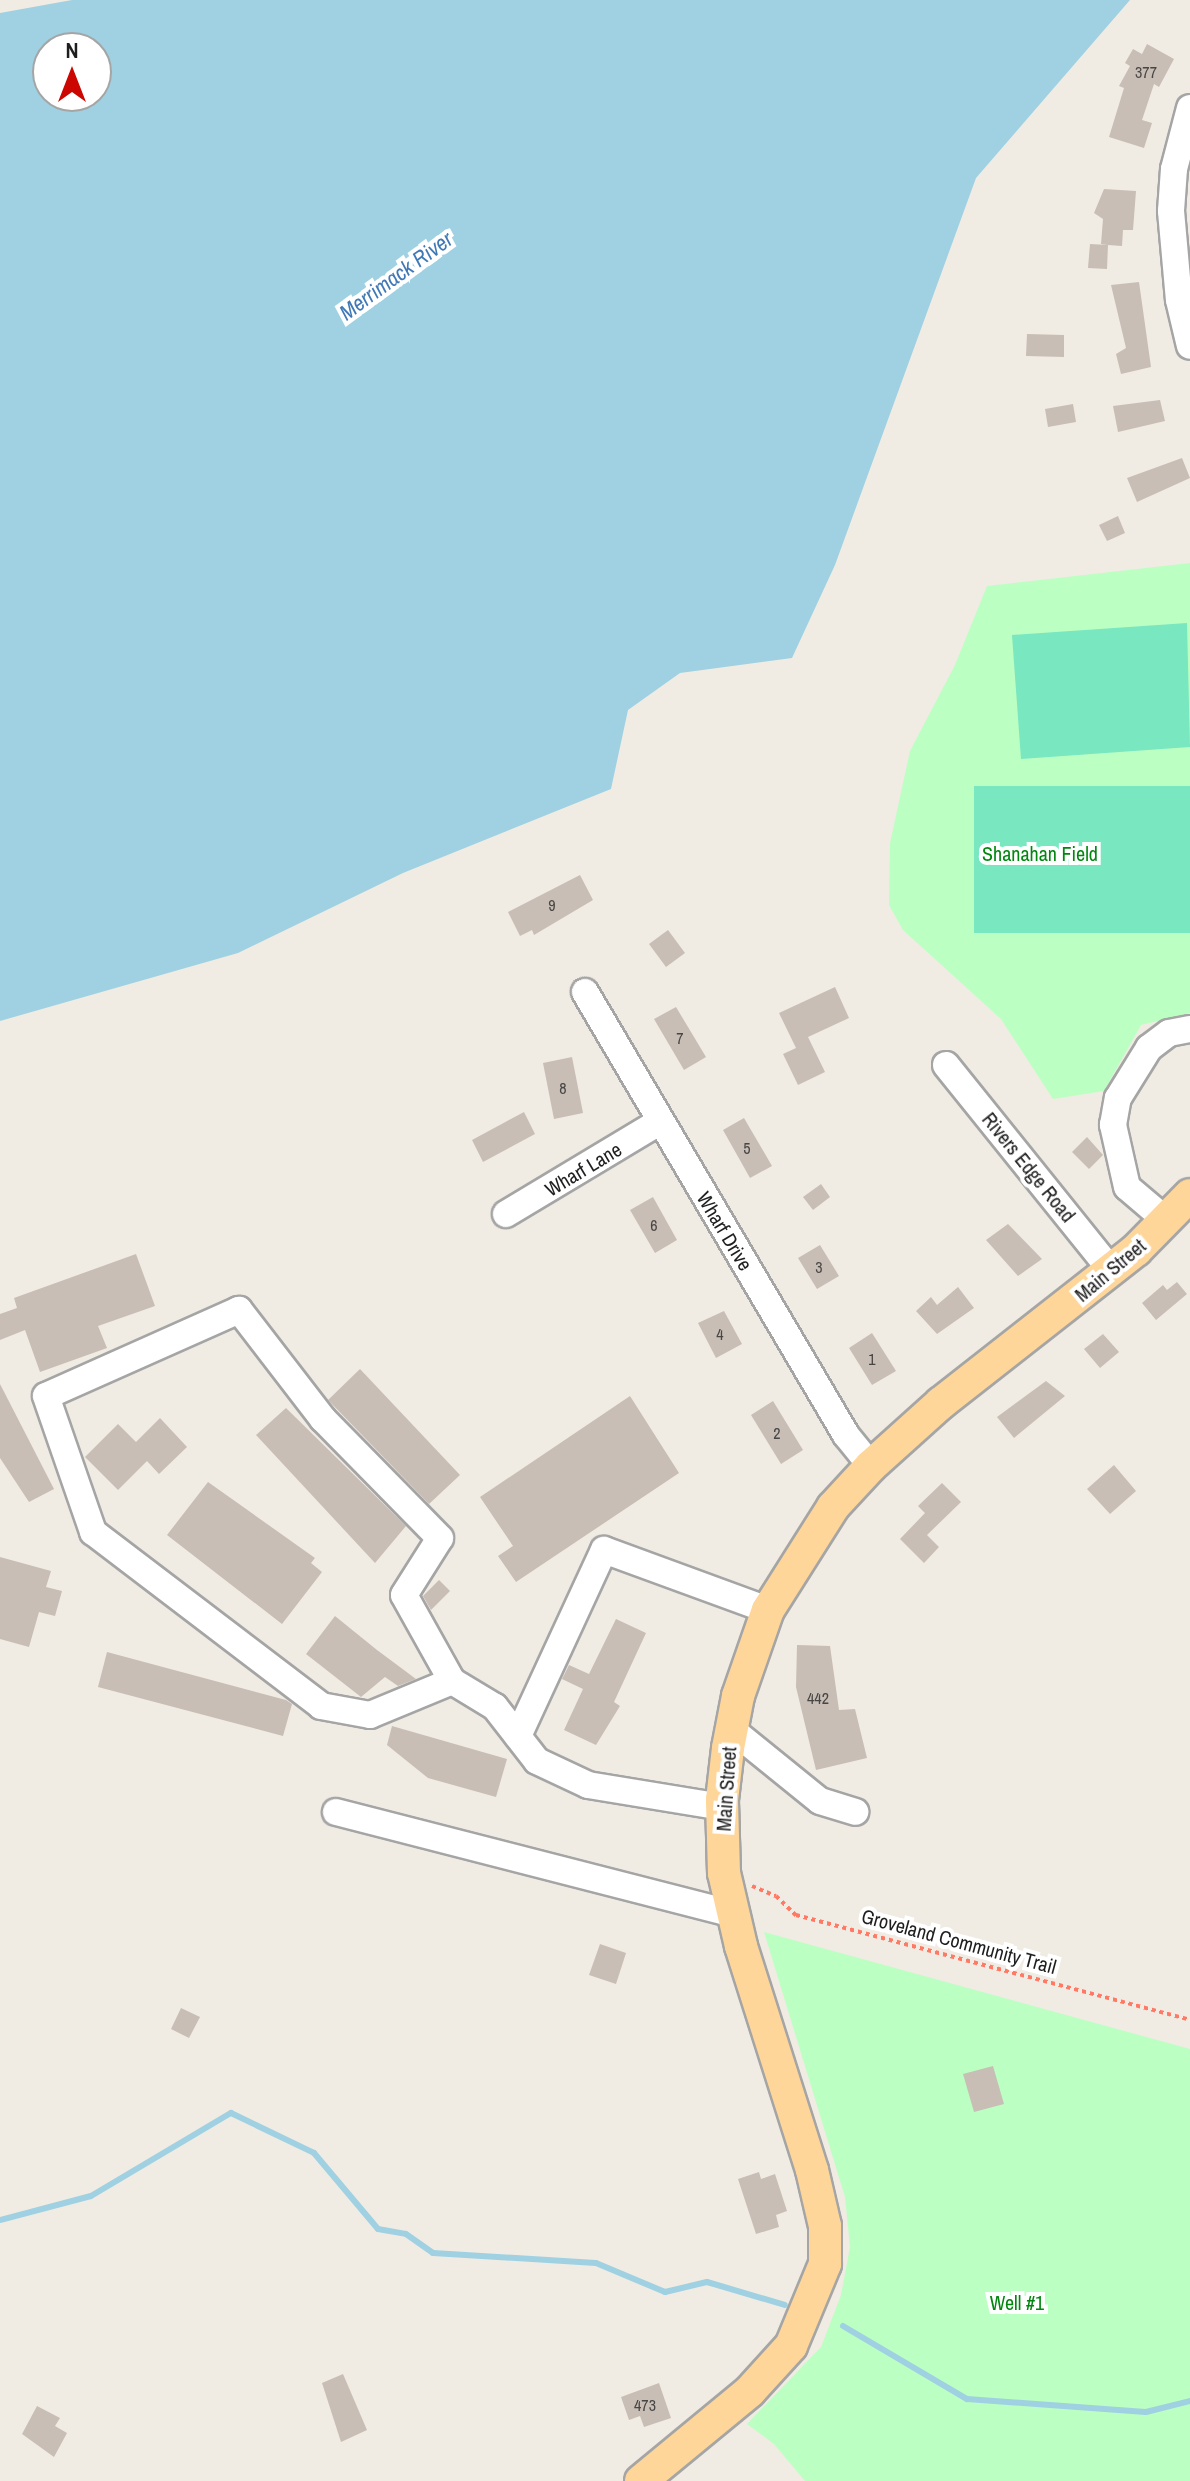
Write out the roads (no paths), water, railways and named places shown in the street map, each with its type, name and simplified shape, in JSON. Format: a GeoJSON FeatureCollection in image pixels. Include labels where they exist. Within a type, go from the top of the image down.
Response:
{"type":"FeatureCollection","features":[{"type":"Feature","properties":{"kind":"main road","name":"Main Street"},"geometry":{"type":"LineString","coordinates":[[641,2481],[750,2391],[791,2346],[825,2264],[827,2243],[812,2170],[726,1883],[722,1807],[731,1729],[768,1610],[833,1507],[871,1466],[941,1403],[1111,1270],[1167,1221],[1190,1195]]}},
{"type":"Feature","properties":{"kind":"street"},"geometry":{"type":"LineString","coordinates":[[1190,108],[1174,169],[1171,211],[1179,300],[1190,346]]}},
{"type":"Feature","properties":{"kind":"street","name":"Wharf Drive"},"geometry":{"type":"LineString","coordinates":[[585,992],[846,1435],[871,1466]]}},
{"type":"Feature","properties":{"kind":"street"},"geometry":{"type":"LineString","coordinates":[[1167,1221],[1127,1187],[1116,1157],[1113,1125],[1118,1098],[1149,1048],[1169,1033],[1190,1029]]}},
{"type":"Feature","properties":{"kind":"street","name":"Rivers Edge Road"},"geometry":{"type":"LineString","coordinates":[[946,1065],[1111,1270]]}},
{"type":"Feature","properties":{"kind":"street","name":"Wharf Lane"},"geometry":{"type":"LineString","coordinates":[[506,1214],[659,1122]]}},
{"type":"Feature","properties":{"kind":"street"},"geometry":{"type":"LineString","coordinates":[[452,1681],[370,1715],[321,1706],[93,1532],[46,1396],[239,1310],[323,1419],[440,1538],[404,1595],[452,1681],[495,1707],[537,1761],[588,1785],[722,1807]]}},
{"type":"Feature","properties":{"kind":"street"},"geometry":{"type":"LineString","coordinates":[[518,1736],[604,1550],[768,1610]]}},
{"type":"Feature","properties":{"kind":"street"},"geometry":{"type":"LineString","coordinates":[[731,1729],[820,1801],[855,1812]]}},
{"type":"Feature","properties":{"kind":"street"},"geometry":{"type":"LineString","coordinates":[[336,1812],[733,1914]]}},
{"type":"Feature","properties":{"kind":"water","name":"Merrimack River"},"geometry":{"type":"Polygon","coordinates":[[[72,0],[1130,0],[976,178],[835,565],[792,658],[680,673],[628,710],[611,789],[403,873],[238,953],[0,1021],[0,13],[72,0]]]}},
{"type":"Feature","properties":{"kind":"waterway"},"geometry":{"type":"LineString","coordinates":[[0,2220],[91,2196],[231,2113],[314,2153],[378,2229],[406,2234],[433,2253],[596,2263],[665,2292],[707,2282],[785,2305]]}},
{"type":"Feature","properties":{"kind":"waterway"},"geometry":{"type":"LineString","coordinates":[[843,2326],[967,2399],[1146,2412],[1190,2401]]}},
{"type":"Feature","properties":{"kind":"park label","name":"Shanahan Field"},"geometry":{"type":"Point","coordinates":[1040,853]}},
{"type":"Feature","properties":{"kind":"park label","name":"Well #1"},"geometry":{"type":"Point","coordinates":[1017,2302]}}]}
